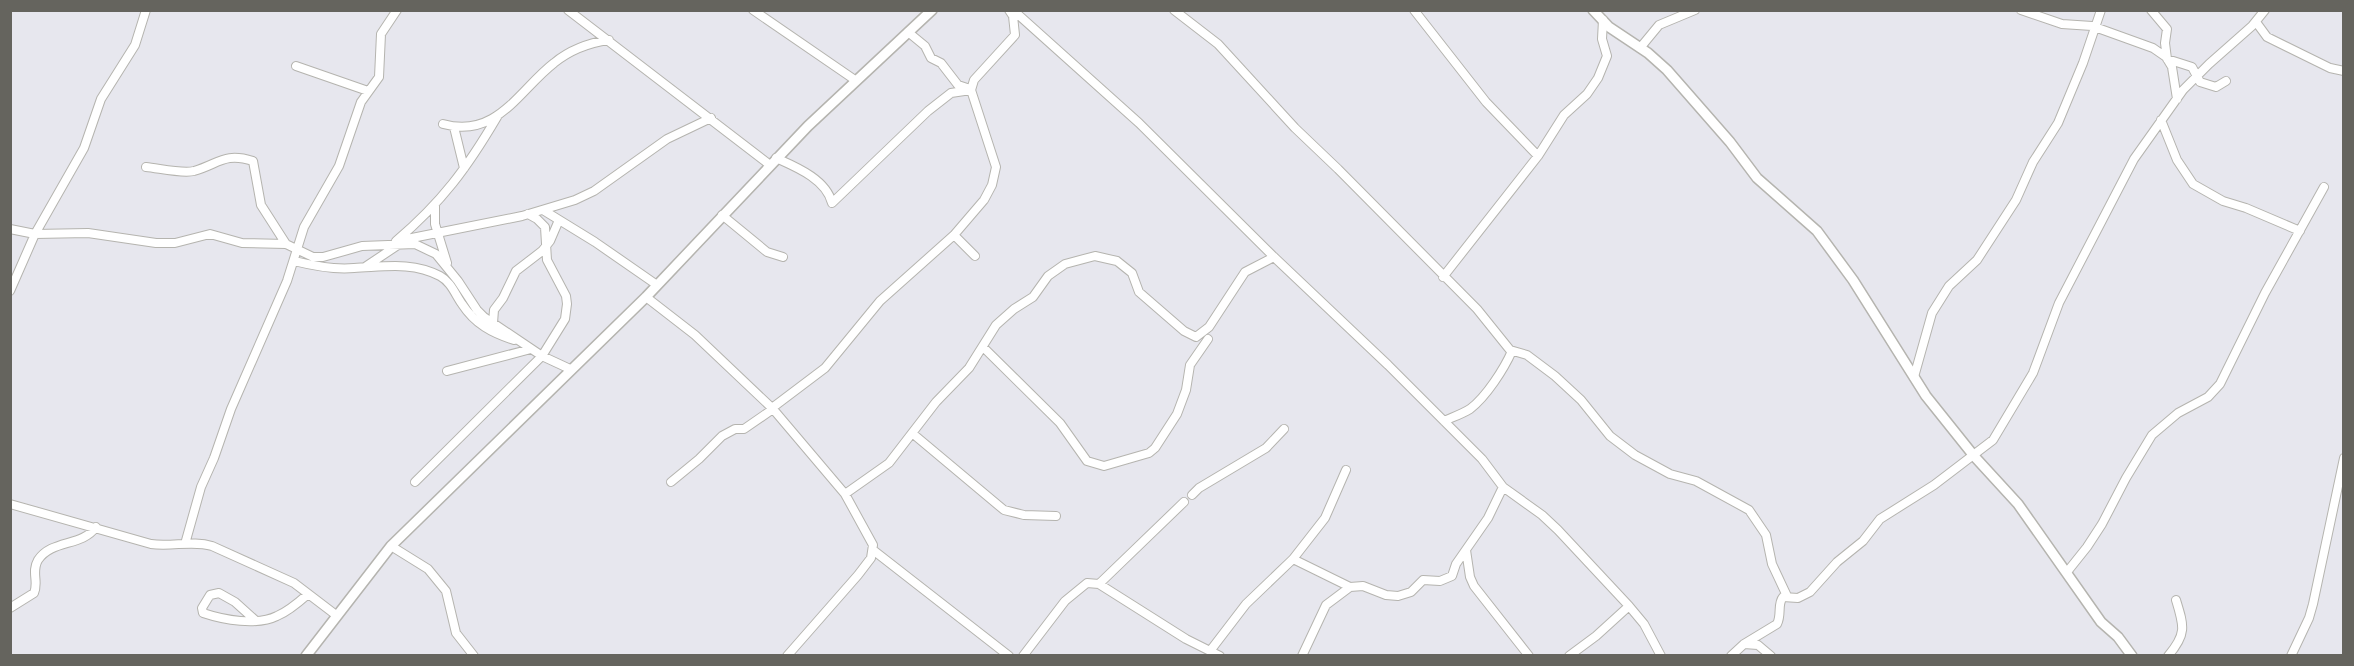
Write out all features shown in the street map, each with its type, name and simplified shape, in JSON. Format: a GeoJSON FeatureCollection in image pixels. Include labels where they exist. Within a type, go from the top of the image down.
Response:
{"type":"FeatureCollection","features":[{"type":"Feature","properties":{"kind":"street"},"geometry":{"type":"LineString","coordinates":[[10,291],[35,234],[84,148],[101,99],[135,45],[146,10]]}},
{"type":"Feature","properties":{"kind":"street"},"geometry":{"type":"LineString","coordinates":[[185,544],[201,487],[231,409],[294,261],[306,221],[339,166],[362,102],[379,77],[381,34],[398,10]]}},
{"type":"Feature","properties":{"kind":"street"},"geometry":{"type":"LineString","coordinates":[[568,10],[711,118],[773,161],[807,172],[830,196],[832,203],[928,111],[951,93],[971,90]]}},
{"type":"Feature","properties":{"kind":"street"},"geometry":{"type":"LineString","coordinates":[[753,10],[855,80]]}},
{"type":"Feature","properties":{"kind":"street"},"geometry":{"type":"LineString","coordinates":[[306,656],[391,546],[646,297],[773,161],[855,80],[932,10]]}},
{"type":"Feature","properties":{"kind":"street"},"geometry":{"type":"LineString","coordinates":[[670,482],[699,459],[722,436],[735,429],[744,429],[825,368],[880,301],[954,235],[984,200],[992,185],[996,167],[971,90],[976,78],[1015,35],[1011,10]]}},
{"type":"Feature","properties":{"kind":"street"},"geometry":{"type":"LineString","coordinates":[[1011,10],[1139,123],[1274,257],[1389,365],[1482,459],[1503,487],[1542,515],[1558,530],[1644,624],[1661,656]]}},
{"type":"Feature","properties":{"kind":"street"},"geometry":{"type":"LineString","coordinates":[[1174,10],[1218,44],[1295,128],[1477,309],[1512,351],[1527,355],[1555,376],[1581,400],[1610,436],[1635,455],[1670,474],[1696,481],[1749,510],[1766,535],[1772,564],[1787,596]]}},
{"type":"Feature","properties":{"kind":"street"},"geometry":{"type":"LineString","coordinates":[[1414,10],[1486,102],[1538,156]]}},
{"type":"Feature","properties":{"kind":"street"},"geometry":{"type":"LineString","coordinates":[[1593,10],[1609,27],[1640,48],[1676,79],[1705,116],[1730,142],[1757,178],[1817,231],[1853,280],[1926,396],[1974,456],[2018,504],[2101,622],[2118,637],[2132,656]]}},
{"type":"Feature","properties":{"kind":"street"},"geometry":{"type":"LineString","coordinates":[[1640,48],[1659,25],[1695,10]]}},
{"type":"Feature","properties":{"kind":"street"},"geometry":{"type":"LineString","coordinates":[[2021,10],[2062,24],[2095,27],[2153,48],[2167,59],[2192,67],[2200,82],[2216,87],[2226,81]]}},
{"type":"Feature","properties":{"kind":"street"},"geometry":{"type":"LineString","coordinates":[[1914,377],[1932,313],[1949,286],[1977,260],[2016,200],[2033,162],[2058,123],[2083,63],[2101,10]]}},
{"type":"Feature","properties":{"kind":"street"},"geometry":{"type":"LineString","coordinates":[[2151,10],[2167,29],[2165,43],[2167,59],[2174,74],[2177,99]]}},
{"type":"Feature","properties":{"kind":"street"},"geometry":{"type":"LineString","coordinates":[[1731,656],[1744,644],[1778,624],[1781,614],[1780,600],[1787,596],[1798,598],[1810,592],[1886,514],[1917,497],[1974,456],[1998,434],[2033,373],[2052,319],[2121,181],[2177,99],[2197,76],[2256,22],[2265,10]]}},
{"type":"Feature","properties":{"kind":"street"},"geometry":{"type":"LineString","coordinates":[[1443,277],[1538,156],[1564,115],[1587,94],[1598,78],[1607,54],[1602,39],[1603,20]]}},
{"type":"Feature","properties":{"kind":"street"},"geometry":{"type":"LineString","coordinates":[[2256,22],[2267,37],[2330,68],[2343,71]]}},
{"type":"Feature","properties":{"kind":"street"},"geometry":{"type":"LineString","coordinates":[[908,32],[925,46],[928,55],[941,63],[958,85],[971,90]]}},
{"type":"Feature","properties":{"kind":"street"},"geometry":{"type":"LineString","coordinates":[[444,124],[468,127],[498,115],[520,98],[553,64],[575,48],[609,40]]}},
{"type":"Feature","properties":{"kind":"street"},"geometry":{"type":"LineString","coordinates":[[296,66],[368,92]]}},
{"type":"Feature","properties":{"kind":"street"},"geometry":{"type":"LineString","coordinates":[[365,267],[396,243],[435,206],[464,168],[498,115]]}},
{"type":"Feature","properties":{"kind":"street"},"geometry":{"type":"LineString","coordinates":[[396,243],[437,232],[528,214],[594,191],[667,139],[711,118]]}},
{"type":"Feature","properties":{"kind":"street"},"geometry":{"type":"LineString","coordinates":[[2161,120],[2177,160],[2193,184],[2223,201],[2246,208],[2300,231]]}},
{"type":"Feature","properties":{"kind":"street"},"geometry":{"type":"LineString","coordinates":[[454,127],[464,168]]}},
{"type":"Feature","properties":{"kind":"street"},"geometry":{"type":"LineString","coordinates":[[146,167],[192,172],[213,162],[237,156],[253,161],[261,205],[286,244]]}},
{"type":"Feature","properties":{"kind":"street"},"geometry":{"type":"LineString","coordinates":[[2067,572],[2102,525],[2151,435],[2178,412],[2208,397],[2220,384],[2265,293],[2324,187]]}},
{"type":"Feature","properties":{"kind":"street"},"geometry":{"type":"LineString","coordinates":[[435,206],[437,232],[448,267]]}},
{"type":"Feature","properties":{"kind":"street"},"geometry":{"type":"LineString","coordinates":[[543,210],[657,285]]}},
{"type":"Feature","properties":{"kind":"street"},"geometry":{"type":"LineString","coordinates":[[415,482],[542,356],[565,319],[567,304],[562,288],[547,260],[545,227],[528,214]]}},
{"type":"Feature","properties":{"kind":"street"},"geometry":{"type":"LineString","coordinates":[[722,215],[767,252],[783,257]]}},
{"type":"Feature","properties":{"kind":"street"},"geometry":{"type":"LineString","coordinates":[[493,323],[492,314],[507,291],[516,271],[545,247],[560,220]]}},
{"type":"Feature","properties":{"kind":"street"},"geometry":{"type":"LineString","coordinates":[[10,229],[35,234],[88,233],[156,243],[175,243],[210,234],[242,243],[286,244],[313,257],[323,257],[362,246],[415,244],[427,248],[448,267],[477,310],[493,323],[542,356],[570,369]]}},
{"type":"Feature","properties":{"kind":"street"},"geometry":{"type":"LineString","coordinates":[[954,235],[975,256]]}},
{"type":"Feature","properties":{"kind":"street"},"geometry":{"type":"LineString","coordinates":[[845,494],[889,462],[936,402],[969,368],[992,330],[1005,316],[1033,297],[1048,276],[1065,264],[1095,256],[1117,261],[1129,269],[1135,286],[1144,297],[1184,331],[1196,337],[1209,327],[1245,272],[1274,257]]}},
{"type":"Feature","properties":{"kind":"street"},"geometry":{"type":"LineString","coordinates":[[294,261],[330,267],[401,265],[441,276],[453,288],[469,315],[481,326],[524,343]]}},
{"type":"Feature","properties":{"kind":"street"},"geometry":{"type":"LineString","coordinates":[[646,297],[695,334],[773,409],[845,494],[871,540],[873,550],[871,558],[788,656]]}},
{"type":"Feature","properties":{"kind":"street"},"geometry":{"type":"LineString","coordinates":[[983,347],[1060,423],[1088,461],[1104,466],[1149,453],[1155,448],[1177,414],[1186,390],[1190,365],[1208,339]]}},
{"type":"Feature","properties":{"kind":"street"},"geometry":{"type":"LineString","coordinates":[[447,371],[531,349]]}},
{"type":"Feature","properties":{"kind":"street"},"geometry":{"type":"LineString","coordinates":[[1444,421],[1460,415],[1473,406],[1501,372],[1512,351]]}},
{"type":"Feature","properties":{"kind":"street"},"geometry":{"type":"LineString","coordinates":[[1192,495],[1266,448],[1284,429]]}},
{"type":"Feature","properties":{"kind":"street"},"geometry":{"type":"LineString","coordinates":[[912,433],[1004,510],[1024,515],[1056,516]]}},
{"type":"Feature","properties":{"kind":"street"},"geometry":{"type":"LineString","coordinates":[[2291,656],[2313,604],[2343,458]]}},
{"type":"Feature","properties":{"kind":"street"},"geometry":{"type":"LineString","coordinates":[[1210,651],[1246,604],[1293,559],[1325,518],[1346,470]]}},
{"type":"Feature","properties":{"kind":"street"},"geometry":{"type":"LineString","coordinates":[[1293,559],[1350,587],[1363,586],[1386,595],[1406,595],[1416,589],[1423,580],[1440,581],[1452,576],[1456,564],[1488,518],[1503,487]]}},
{"type":"Feature","properties":{"kind":"street"},"geometry":{"type":"LineString","coordinates":[[1099,584],[1184,502]]}},
{"type":"Feature","properties":{"kind":"street"},"geometry":{"type":"LineString","coordinates":[[10,504],[151,544],[212,546],[294,583],[336,615]]}},
{"type":"Feature","properties":{"kind":"street"},"geometry":{"type":"LineString","coordinates":[[10,608],[34,593],[35,567],[41,556],[57,545],[88,535],[96,527]]}},
{"type":"Feature","properties":{"kind":"street"},"geometry":{"type":"LineString","coordinates":[[391,546],[428,569],[446,591],[456,633],[474,656]]}},
{"type":"Feature","properties":{"kind":"street"},"geometry":{"type":"LineString","coordinates":[[873,550],[1009,656]]}},
{"type":"Feature","properties":{"kind":"street"},"geometry":{"type":"LineString","coordinates":[[1466,550],[1474,586],[1529,656]]}},
{"type":"Feature","properties":{"kind":"street"},"geometry":{"type":"LineString","coordinates":[[1023,656],[1065,601],[1087,583],[1099,584],[1186,639],[1220,656]]}},
{"type":"Feature","properties":{"kind":"street"},"geometry":{"type":"LineString","coordinates":[[1302,656],[1326,605],[1350,587]]}},
{"type":"Feature","properties":{"kind":"street"},"geometry":{"type":"LineString","coordinates":[[255,620],[219,593],[210,595],[202,608],[203,613],[217,618],[255,620],[277,616],[308,594]]}},
{"type":"Feature","properties":{"kind":"street"},"geometry":{"type":"LineString","coordinates":[[2168,656],[2179,642],[2184,630],[2176,600]]}},
{"type":"Feature","properties":{"kind":"street"},"geometry":{"type":"LineString","coordinates":[[1569,656],[1596,636],[1629,606]]}},
{"type":"Feature","properties":{"kind":"street"},"geometry":{"type":"LineString","coordinates":[[1744,644],[1758,645],[1771,656]]}}]}
